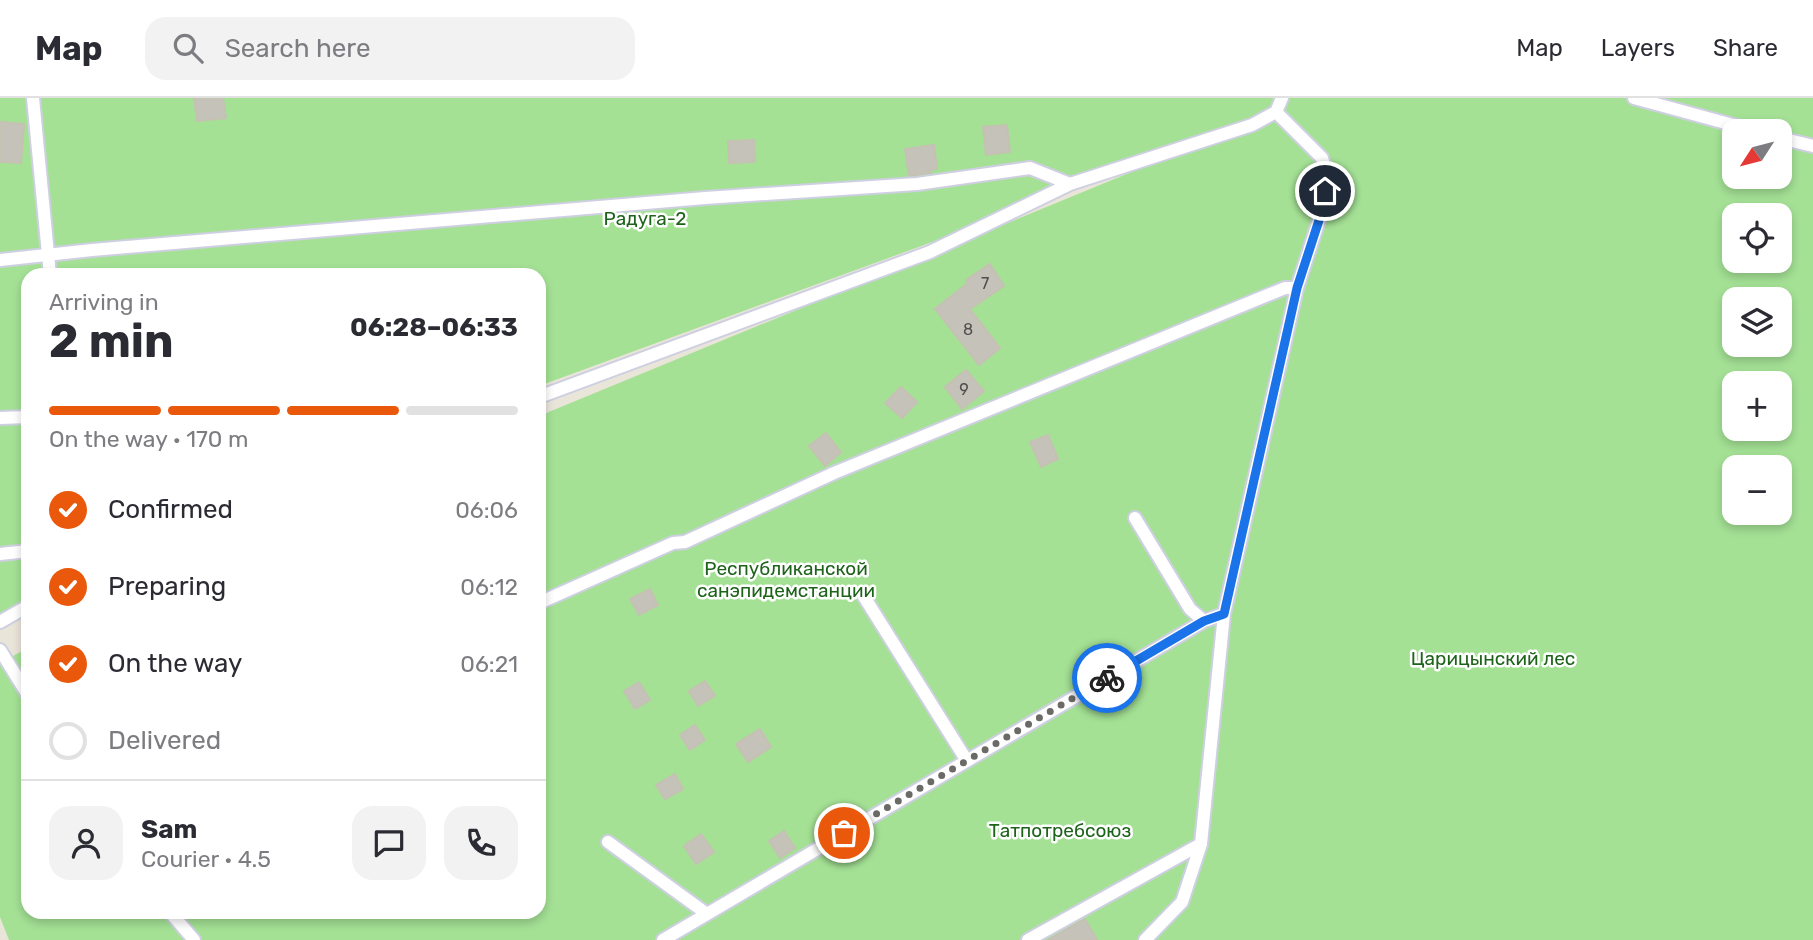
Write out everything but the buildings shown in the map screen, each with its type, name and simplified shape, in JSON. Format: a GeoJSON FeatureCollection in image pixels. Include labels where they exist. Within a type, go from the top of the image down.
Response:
{"type":"FeatureCollection","features":[{"type":"Feature","properties":{"kind":"lane"},"geometry":{"type":"LineString","coordinates":[[33,98],[49,268]]}},
{"type":"Feature","properties":{"kind":"lane"},"geometry":{"type":"LineString","coordinates":[[546,394],[930,252],[1070,184],[1252,125],[1276,112],[1282,98]]}},
{"type":"Feature","properties":{"kind":"lane"},"geometry":{"type":"LineString","coordinates":[[1634,98],[1722,122]]}},
{"type":"Feature","properties":{"kind":"lane"},"geometry":{"type":"LineString","coordinates":[[1145,940],[1182,902],[1201,845],[1224,614],[1297,288],[1323,208],[1327,174],[1322,158],[1276,112]]}},
{"type":"Feature","properties":{"kind":"lane"},"geometry":{"type":"LineString","coordinates":[[1792,141],[1813,146]]}},
{"type":"Feature","properties":{"kind":"lane"},"geometry":{"type":"LineString","coordinates":[[0,260],[705,198],[917,184],[1030,168],[1070,184]]}},
{"type":"Feature","properties":{"kind":"lane"},"geometry":{"type":"LineString","coordinates":[[546,600],[673,543],[685,541],[834,473],[1285,288],[1297,288]]}},
{"type":"Feature","properties":{"kind":"lane"},"geometry":{"type":"LineString","coordinates":[[0,418],[21,416]]}},
{"type":"Feature","properties":{"kind":"lane"},"geometry":{"type":"LineString","coordinates":[[1135,518],[1190,609],[1204,621]]}},
{"type":"Feature","properties":{"kind":"lane"},"geometry":{"type":"LineString","coordinates":[[0,554],[21,552]]}},
{"type":"Feature","properties":{"kind":"lane"},"geometry":{"type":"LineString","coordinates":[[863,596],[967,761]]}},
{"type":"Feature","properties":{"kind":"lane"},"geometry":{"type":"LineString","coordinates":[[0,622],[21,610]]}},
{"type":"Feature","properties":{"kind":"lane"},"geometry":{"type":"LineString","coordinates":[[663,940],[1204,621],[1224,614]]}},
{"type":"Feature","properties":{"kind":"lane"},"geometry":{"type":"LineString","coordinates":[[0,650],[21,684]]}},
{"type":"Feature","properties":{"kind":"lane"},"geometry":{"type":"LineString","coordinates":[[608,842],[707,914]]}},
{"type":"Feature","properties":{"kind":"lane"},"geometry":{"type":"LineString","coordinates":[[1028,940],[1201,845]]}},
{"type":"Feature","properties":{"kind":"lane"},"geometry":{"type":"LineString","coordinates":[[176,919],[194,940]]}},
{"type":"Feature","properties":{"kind":"green space"},"geometry":{"type":"Polygon","coordinates":[[[0,98],[1813,98],[1813,940],[9,940],[0,917],[0,663],[21,652],[21,919],[546,919],[546,413],[1197,145],[546,383],[546,268],[21,268],[21,602],[0,614],[0,98]]]}},
{"type":"Feature","properties":{"kind":"way so far"},"geometry":{"type":"LineString","coordinates":[[844,833],[1107,678]]}},
{"type":"Feature","properties":{"kind":"route"},"geometry":{"type":"LineString","coordinates":[[1107,678],[1204,621],[1224,614],[1297,288],[1323,208],[1325,191]]}},
{"type":"Feature","properties":{"kind":"park label","name":"Радуга-2"},"geometry":{"type":"Point","coordinates":[645,218]}},
{"type":"Feature","properties":{"kind":"park label","name":"Республиканской санэпидемстанции"},"geometry":{"type":"Point","coordinates":[786,579]}},
{"type":"Feature","properties":{"kind":"park label","name":"Царицынский лес"},"geometry":{"type":"Point","coordinates":[1493,658]}},
{"type":"Feature","properties":{"kind":"park label","name":"Татпотребсоюз"},"geometry":{"type":"Point","coordinates":[1060,830]}}]}
